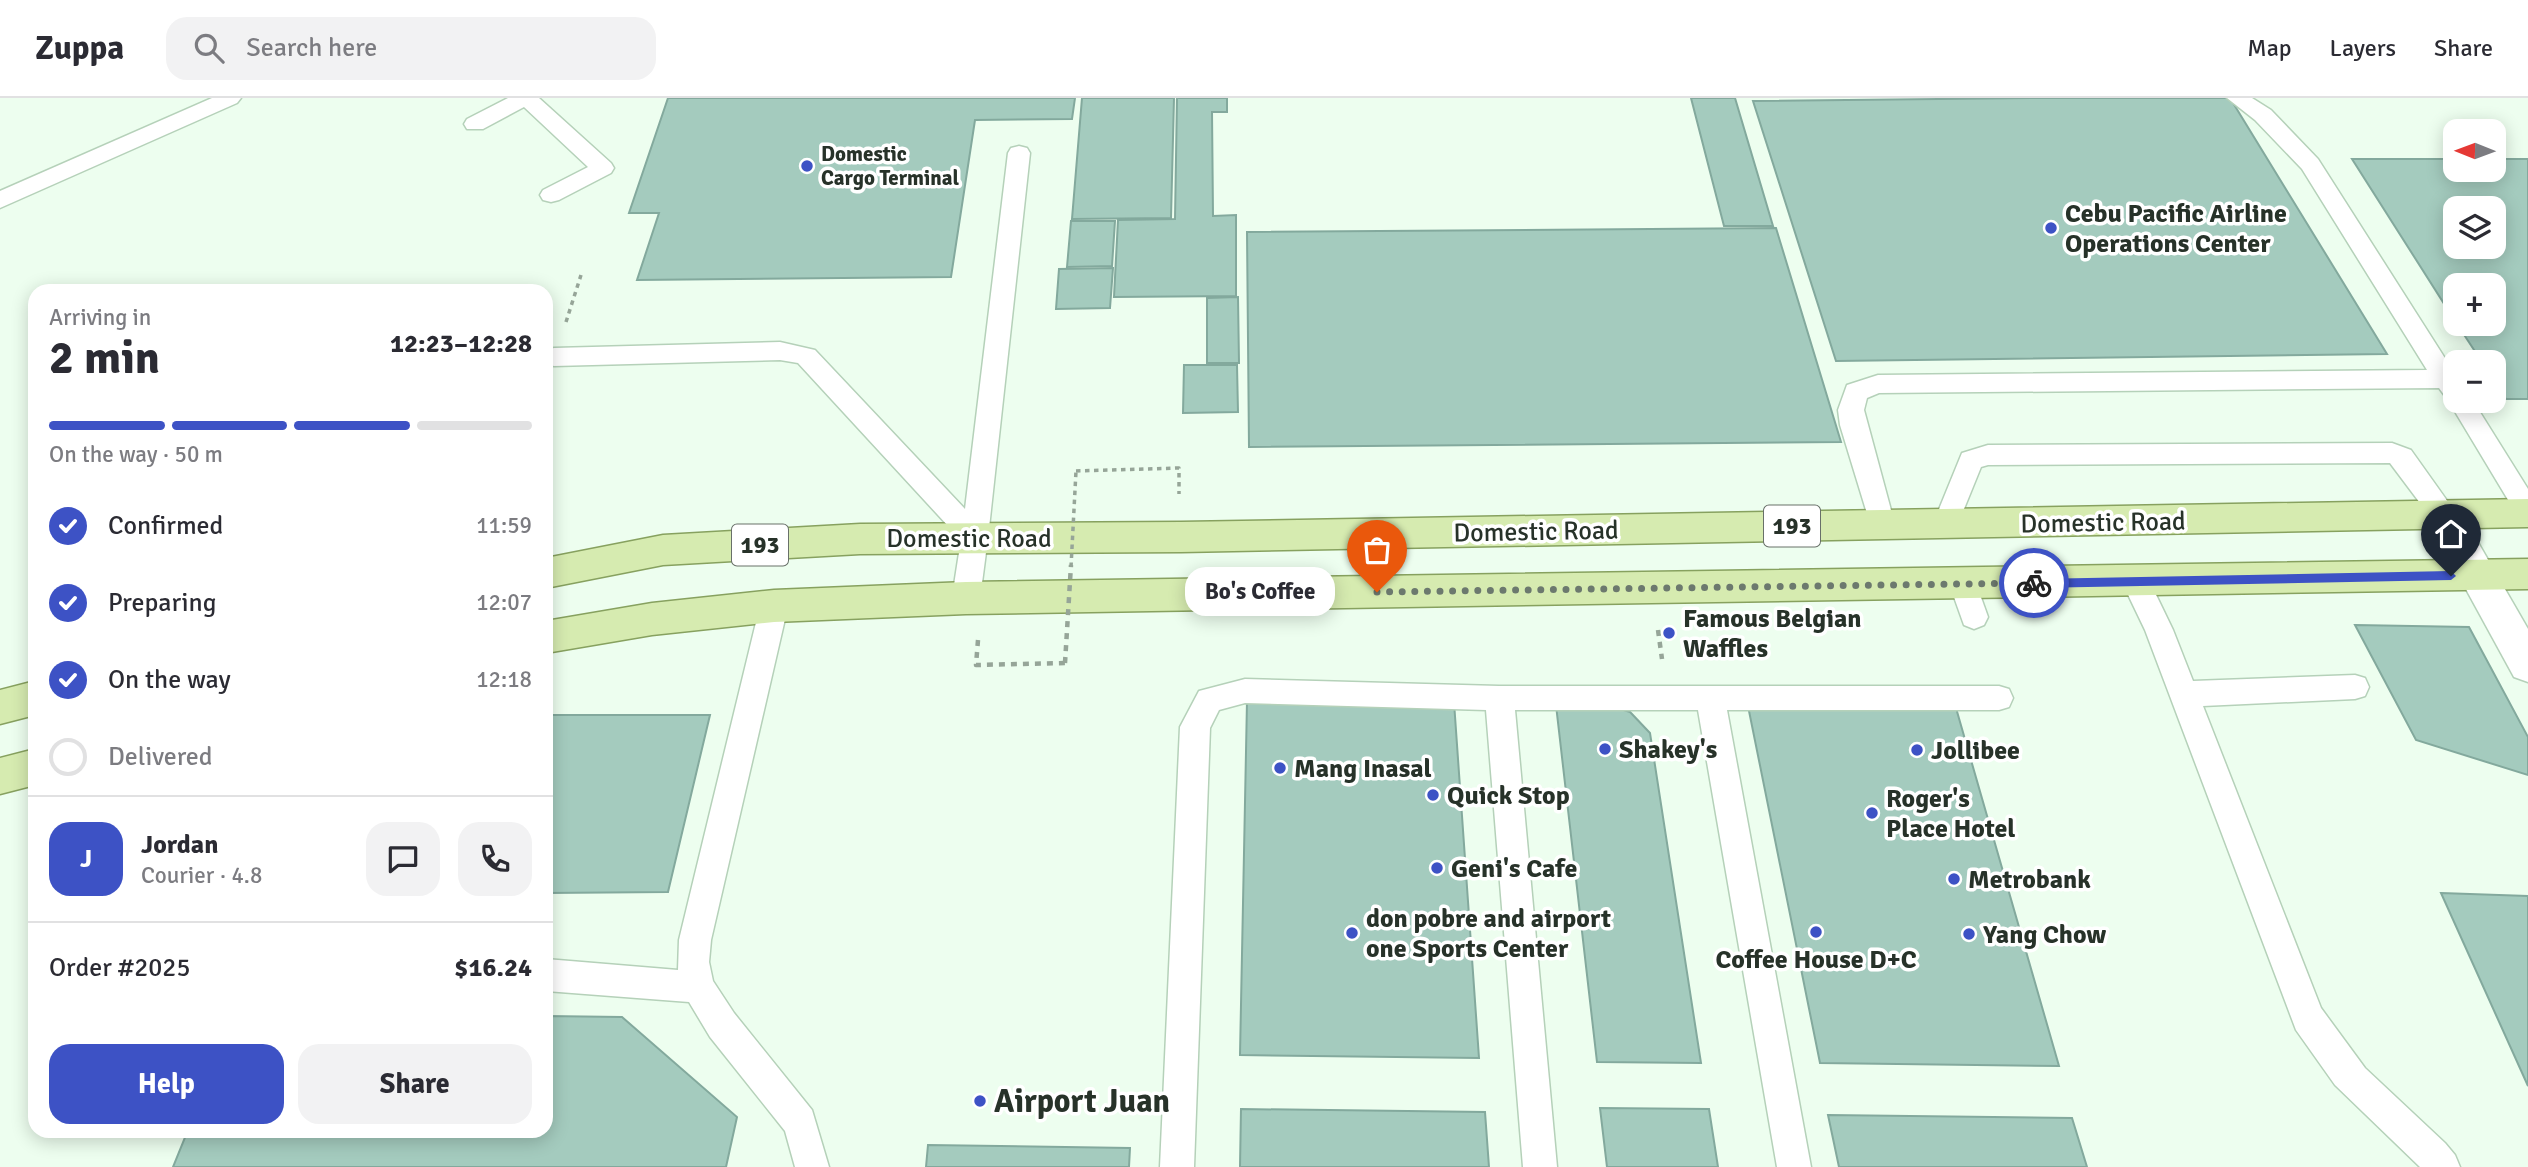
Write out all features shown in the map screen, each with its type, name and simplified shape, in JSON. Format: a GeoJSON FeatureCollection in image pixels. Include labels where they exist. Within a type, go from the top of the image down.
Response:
{"type":"FeatureCollection","features":[{"type":"Feature","properties":{"kind":"main road","name":"Domestic Road"},"geometry":{"type":"LineString","coordinates":[[553,572],[663,550],[860,539],[1181,537],[2444,516],[2528,512]]}},
{"type":"Feature","properties":{"kind":"main road","name":"193"},"geometry":{"type":"LineString","coordinates":[[553,636],[652,619],[774,606],[974,598],[1651,588],[1969,600],[2068,583],[2528,574]]}},
{"type":"Feature","properties":{"kind":"main road"},"geometry":{"type":"LineString","coordinates":[[0,707],[28,700]]}},
{"type":"Feature","properties":{"kind":"main road"},"geometry":{"type":"LineString","coordinates":[[0,776],[28,769]]}},
{"type":"Feature","properties":{"kind":"street"},"geometry":{"type":"LineString","coordinates":[[2444,516],[2528,666]]}},
{"type":"Feature","properties":{"kind":"lane"},"geometry":{"type":"LineString","coordinates":[[0,201],[230,98]]}},
{"type":"Feature","properties":{"kind":"lane"},"geometry":{"type":"LineString","coordinates":[[475,124],[526,98],[603,168],[551,195]]}},
{"type":"Feature","properties":{"kind":"lane"},"geometry":{"type":"LineString","coordinates":[[2238,98],[2263,114],[2310,164],[2443,375]]}},
{"type":"Feature","properties":{"kind":"lane"},"geometry":{"type":"LineString","coordinates":[[974,598],[975,537],[1019,153]]}},
{"type":"Feature","properties":{"kind":"lane"},"geometry":{"type":"LineString","coordinates":[[554,356],[780,351],[806,356],[975,537]]}},
{"type":"Feature","properties":{"kind":"lane"},"geometry":{"type":"LineString","coordinates":[[1882,525],[1851,410],[1856,392],[1878,384],[2443,386]]}},
{"type":"Feature","properties":{"kind":"lane"},"geometry":{"type":"LineString","coordinates":[[2467,413],[2528,512]]}},
{"type":"Feature","properties":{"kind":"lane"},"geometry":{"type":"LineString","coordinates":[[1946,524],[1971,460],[1988,456],[2392,453],[2402,457],[2444,516]]}},
{"type":"Feature","properties":{"kind":"lane"},"geometry":{"type":"LineString","coordinates":[[2135,580],[2159,630],[2308,1018],[2326,1049],[2353,1080],[2420,1139],[2443,1167]]}},
{"type":"Feature","properties":{"kind":"lane"},"geometry":{"type":"LineString","coordinates":[[774,606],[695,940],[693,962],[698,987],[722,1024],[800,1122],[813,1167]]}},
{"type":"Feature","properties":{"kind":"lane"},"geometry":{"type":"LineString","coordinates":[[2184,694],[2356,687]]}},
{"type":"Feature","properties":{"kind":"lane"},"geometry":{"type":"LineString","coordinates":[[1177,1167],[1195,727],[1209,700],[1245,691],[1499,698],[1999,698]]}},
{"type":"Feature","properties":{"kind":"lane"},"geometry":{"type":"LineString","coordinates":[[1499,698],[1540,1167]]}},
{"type":"Feature","properties":{"kind":"lane"},"geometry":{"type":"LineString","coordinates":[[1710,698],[1794,1167]]}},
{"type":"Feature","properties":{"kind":"lane"},"geometry":{"type":"LineString","coordinates":[[553,976],[698,987]]}},
{"type":"Feature","properties":{"kind":"path"},"geometry":{"type":"LineString","coordinates":[[974,598],[976,665],[1065,663],[1076,471],[1179,468],[1181,537]]}},
{"type":"Feature","properties":{"kind":"path"},"geometry":{"type":"LineString","coordinates":[[1651,588],[1669,698]]}},
{"type":"Feature","properties":{"kind":"building","name":"Domestic Cargo Terminal"},"geometry":{"type":"Polygon","coordinates":[[[668,98],[1075,98],[1072,119],[975,120],[951,277],[637,280],[659,213],[629,213],[668,98]]]}},
{"type":"Feature","properties":{"kind":"building"},"geometry":{"type":"Polygon","coordinates":[[[1082,98],[1174,98],[1171,218],[1072,219],[1082,98]]]}},
{"type":"Feature","properties":{"kind":"building"},"geometry":{"type":"Polygon","coordinates":[[[1177,98],[1227,98],[1227,112],[1212,112],[1213,216],[1236,215],[1236,296],[1114,297],[1118,220],[1175,219],[1177,98]]]}},
{"type":"Feature","properties":{"kind":"building"},"geometry":{"type":"Polygon","coordinates":[[[1691,98],[1735,98],[1773,226],[1724,226],[1691,98]]]}},
{"type":"Feature","properties":{"kind":"building","name":"Cebu Pacific Airline Operations Center"},"geometry":{"type":"Polygon","coordinates":[[[2230,98],[2387,354],[1836,361],[1753,101],[2230,98]]]}},
{"type":"Feature","properties":{"kind":"building"},"geometry":{"type":"Polygon","coordinates":[[[2352,159],[2443,159],[2443,182],[2506,182],[2506,159],[2528,159],[2528,399],[2506,399],[2506,350],[2474,350],[2465,336],[2506,336],[2506,273],[2443,273],[2443,302],[2352,159]]]}},
{"type":"Feature","properties":{"kind":"building"},"geometry":{"type":"Polygon","coordinates":[[[1071,221],[1115,221],[1112,266],[1067,267],[1071,221]]]}},
{"type":"Feature","properties":{"kind":"building"},"geometry":{"type":"Polygon","coordinates":[[[1776,228],[1841,442],[1249,447],[1247,232],[1776,228]]]}},
{"type":"Feature","properties":{"kind":"building"},"geometry":{"type":"Polygon","coordinates":[[[1113,268],[1110,308],[1056,309],[1059,269],[1113,268]]]}},
{"type":"Feature","properties":{"kind":"building"},"geometry":{"type":"Polygon","coordinates":[[[1238,297],[1239,363],[1207,363],[1207,298],[1238,297]]]}},
{"type":"Feature","properties":{"kind":"building"},"geometry":{"type":"Polygon","coordinates":[[[1184,365],[1237,365],[1238,412],[1183,413],[1184,365]]]}},
{"type":"Feature","properties":{"kind":"building"},"geometry":{"type":"Polygon","coordinates":[[[2355,625],[2469,627],[2528,737],[2528,775],[2416,740],[2355,625]]]}},
{"type":"Feature","properties":{"kind":"building"},"geometry":{"type":"Polygon","coordinates":[[[1247,701],[1454,702],[1479,1058],[1240,1055],[1247,701]]]}},
{"type":"Feature","properties":{"kind":"building"},"geometry":{"type":"Polygon","coordinates":[[[1556,705],[1614,707],[1630,712],[1650,733],[1701,1063],[1597,1062],[1556,705]]]}},
{"type":"Feature","properties":{"kind":"building"},"geometry":{"type":"Polygon","coordinates":[[[1748,706],[1956,708],[2059,1066],[1820,1063],[1748,706]]]}},
{"type":"Feature","properties":{"kind":"building"},"geometry":{"type":"Polygon","coordinates":[[[553,715],[710,715],[668,892],[553,893],[553,715]]]}},
{"type":"Feature","properties":{"kind":"building"},"geometry":{"type":"Polygon","coordinates":[[[2441,893],[2528,896],[2528,1086],[2441,893]]]}},
{"type":"Feature","properties":{"kind":"building"},"geometry":{"type":"Polygon","coordinates":[[[553,1016],[622,1017],[737,1117],[726,1167],[173,1167],[185,1138],[553,1138],[553,1016]]]}},
{"type":"Feature","properties":{"kind":"building"},"geometry":{"type":"Polygon","coordinates":[[[1600,1108],[1709,1109],[1718,1167],[1607,1167],[1600,1108]]]}},
{"type":"Feature","properties":{"kind":"building"},"geometry":{"type":"Polygon","coordinates":[[[1241,1109],[1485,1112],[1489,1167],[1240,1167],[1241,1109]]]}},
{"type":"Feature","properties":{"kind":"building"},"geometry":{"type":"Polygon","coordinates":[[[1828,1115],[2072,1118],[2087,1167],[1839,1167],[1828,1115]]]}},
{"type":"Feature","properties":{"kind":"building"},"geometry":{"type":"Polygon","coordinates":[[[928,1145],[1130,1148],[1129,1167],[926,1167],[928,1145]]]}},
{"type":"Feature","properties":{"kind":"way so far"},"geometry":{"type":"LineString","coordinates":[[1377,592],[2034,583]]}},
{"type":"Feature","properties":{"kind":"place","name":"Domestic Cargo Terminal"},"geometry":{"type":"Point","coordinates":[807,166]}},
{"type":"Feature","properties":{"kind":"place","name":"Cebu Pacific Airline Operations Center"},"geometry":{"type":"Point","coordinates":[2051,228]}},
{"type":"Feature","properties":{"kind":"place","name":"Bo's Coffee"},"geometry":{"type":"Point","coordinates":[1377,592]}},
{"type":"Feature","properties":{"kind":"place","name":"Famous Belgian Waffles"},"geometry":{"type":"Point","coordinates":[1669,633]}},
{"type":"Feature","properties":{"kind":"place","name":"Shakey's"},"geometry":{"type":"Point","coordinates":[1605,749]}},
{"type":"Feature","properties":{"kind":"place","name":"Jollibee"},"geometry":{"type":"Point","coordinates":[1917,750]}},
{"type":"Feature","properties":{"kind":"place","name":"Mang Inasal"},"geometry":{"type":"Point","coordinates":[1280,768]}},
{"type":"Feature","properties":{"kind":"place","name":"Quick Stop"},"geometry":{"type":"Point","coordinates":[1433,795]}},
{"type":"Feature","properties":{"kind":"place","name":"Roger's Place Hotel"},"geometry":{"type":"Point","coordinates":[1872,813]}},
{"type":"Feature","properties":{"kind":"place","name":"Geni's Cafe"},"geometry":{"type":"Point","coordinates":[1437,868]}},
{"type":"Feature","properties":{"kind":"place","name":"Metrobank"},"geometry":{"type":"Point","coordinates":[1954,879]}},
{"type":"Feature","properties":{"kind":"place","name":"Coffee House D+C"},"geometry":{"type":"Point","coordinates":[1816,932]}},
{"type":"Feature","properties":{"kind":"place","name":"don pobre and airport one Sports Center"},"geometry":{"type":"Point","coordinates":[1352,933]}},
{"type":"Feature","properties":{"kind":"place","name":"Yang Chow"},"geometry":{"type":"Point","coordinates":[1969,934]}},
{"type":"Feature","properties":{"kind":"place","name":"Airport Juan"},"geometry":{"type":"Point","coordinates":[980,1101]}},
{"type":"Feature","properties":{"kind":"route"},"geometry":{"type":"LineString","coordinates":[[2034,583],[2451,576]]}}]}
